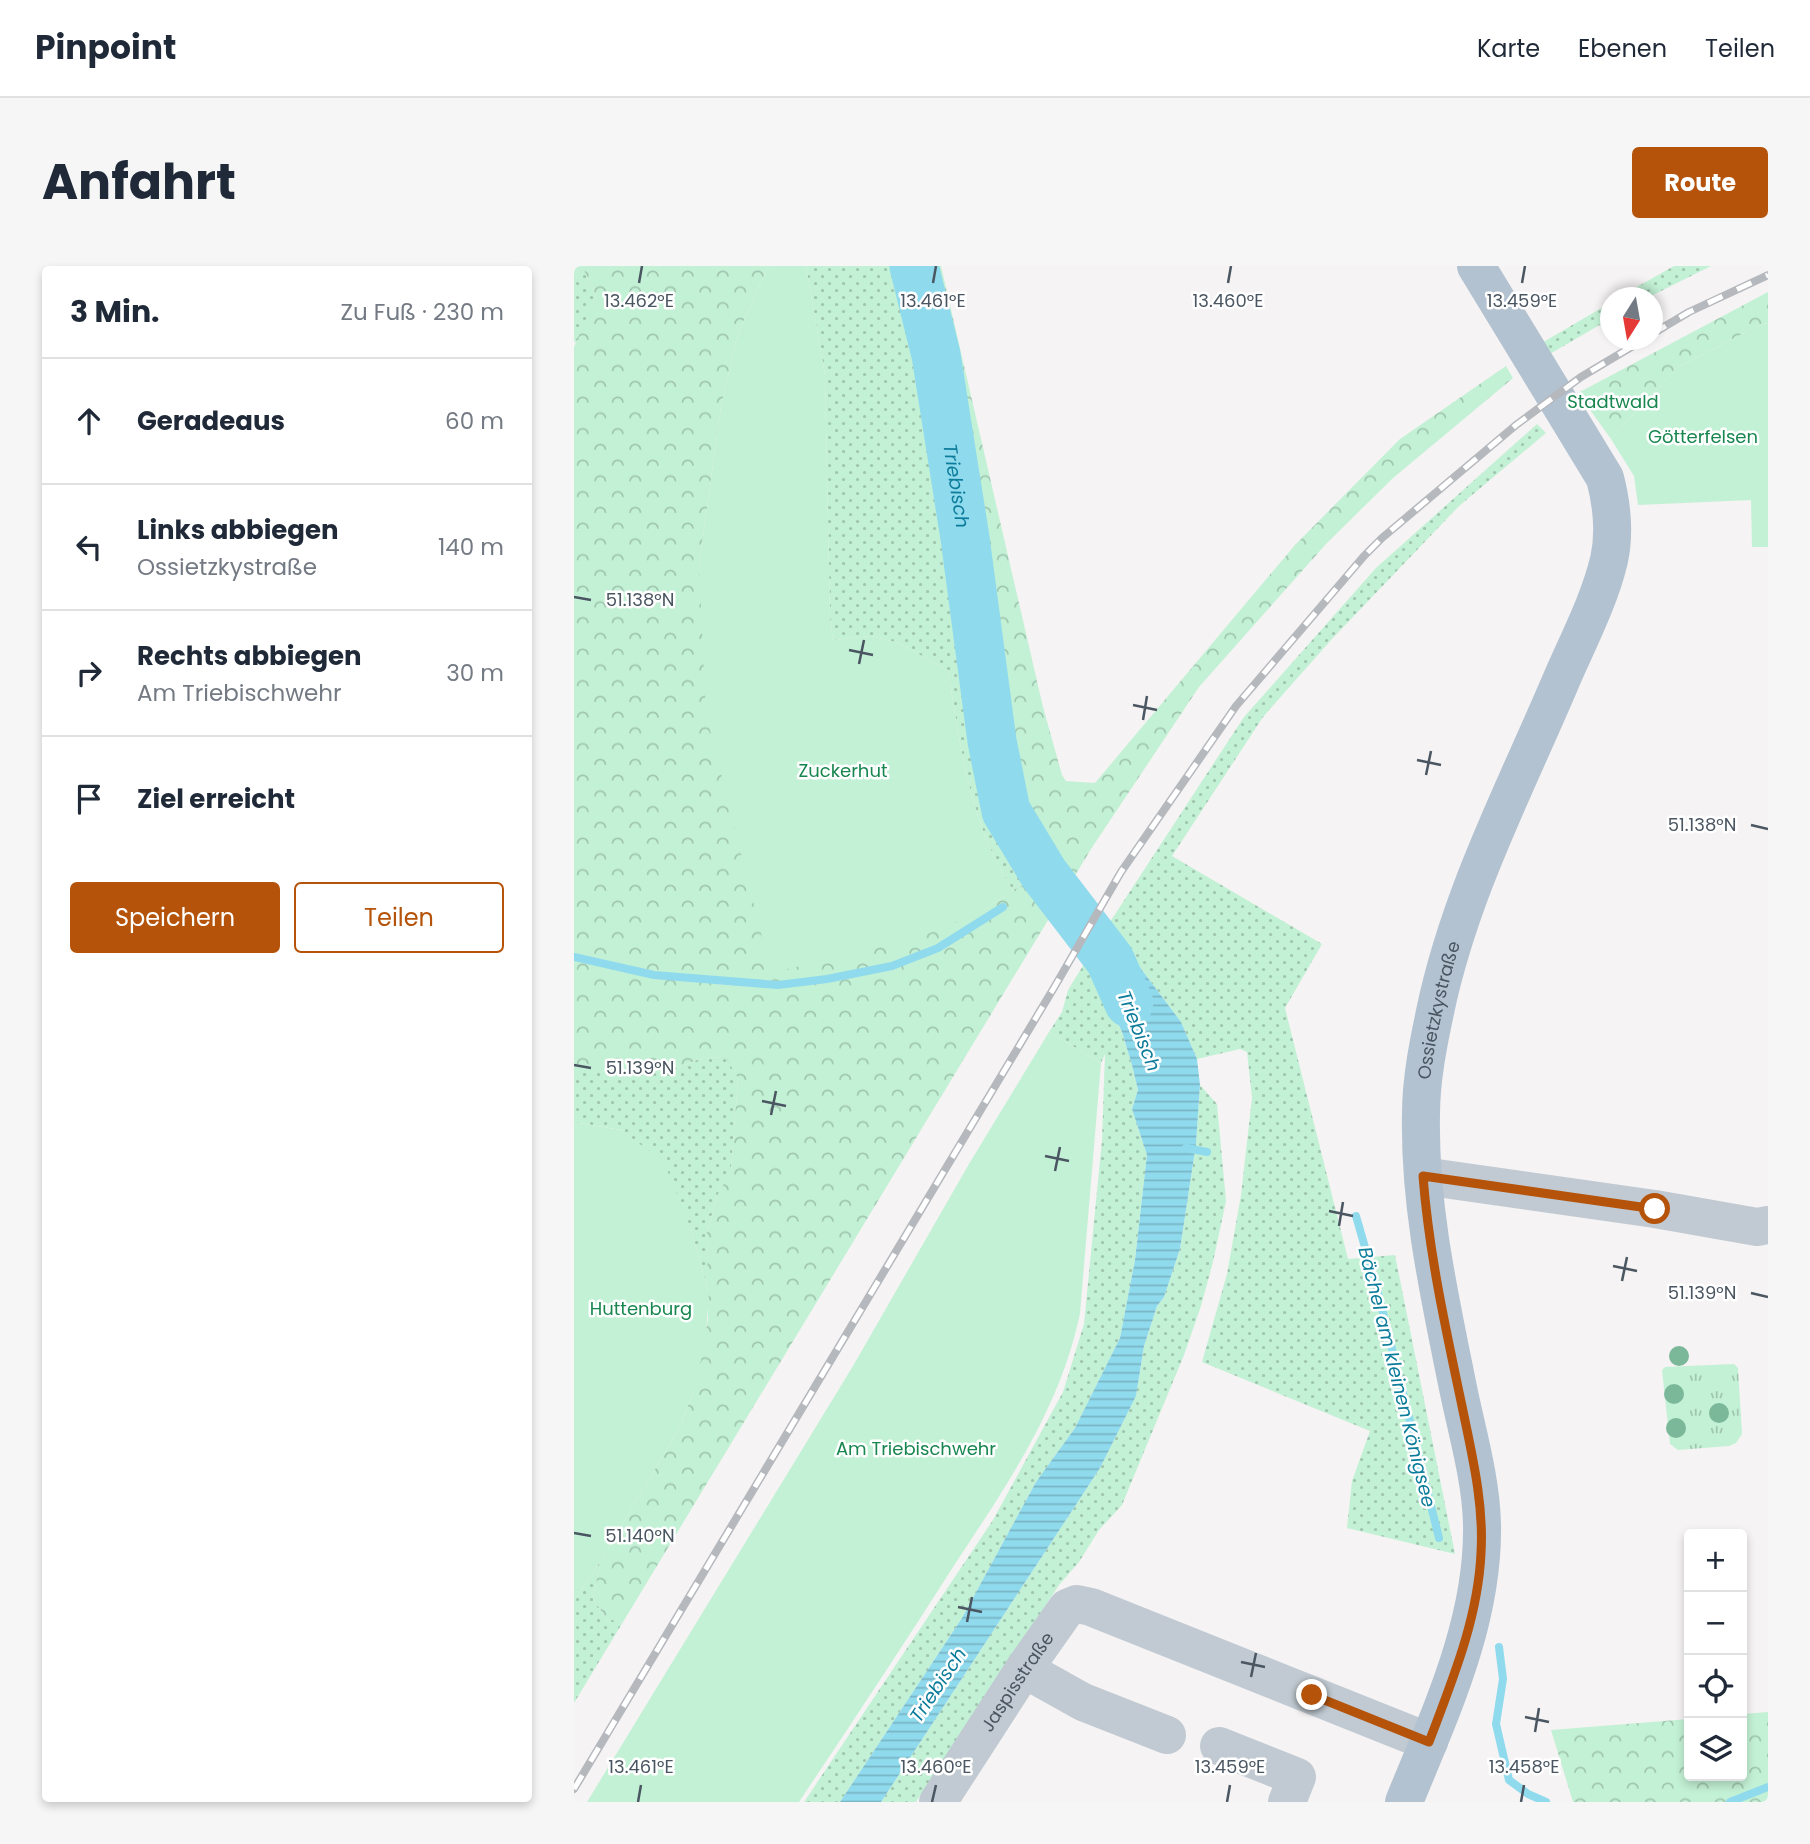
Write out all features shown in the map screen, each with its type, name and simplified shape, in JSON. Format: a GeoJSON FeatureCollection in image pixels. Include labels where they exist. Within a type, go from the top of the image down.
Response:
{"type":"FeatureCollection","features":[{"type":"Feature","properties":{"kind":"main road","name":"Ossietzkystraße"},"geometry":{"type":"LineString","coordinates":[[1404,1802],[1429,1742],[1471,1621],[1478,1585],[1482,1523],[1480,1497],[1434,1270],[1423,1176],[1422,1086],[1449,951],[1473,881],[1594,602],[1606,568],[1612,539],[1610,496],[1605,478],[1476,266]]}},
{"type":"Feature","properties":{"kind":"street"},"geometry":{"type":"LineString","coordinates":[[1423,1176],[1655,1209],[1756,1227],[1768,1225]]}},
{"type":"Feature","properties":{"kind":"street","name":"Jaspisstraße"},"geometry":{"type":"LineString","coordinates":[[938,1802],[1024,1669],[1067,1608],[1077,1604],[1429,1742]]}},
{"type":"Feature","properties":{"kind":"street"},"geometry":{"type":"LineString","coordinates":[[1024,1669],[1083,1702],[1167,1735]]}},
{"type":"Feature","properties":{"kind":"street"},"geometry":{"type":"LineString","coordinates":[[1219,1746],[1297,1777],[1287,1802]]}},
{"type":"Feature","properties":{"kind":"green space"},"geometry":{"type":"Polygon","coordinates":[[[574,266],[773,266],[767,269],[737,336],[721,406],[699,566],[984,910],[1013,890],[1044,874],[1006,811],[992,741],[965,538],[936,355],[914,266],[941,266],[1043,707],[1066,781],[1095,783],[1295,545],[1400,439],[1506,366],[1513,378],[1393,478],[1326,544],[1199,687],[1091,849],[623,1622],[607,1619],[593,1599],[600,1562],[680,1427],[693,1392],[708,1319],[707,1233],[717,1196],[731,1170],[738,1078],[726,1058],[705,1057],[673,1069],[574,1069],[574,347],[596,296],[584,270],[574,273],[574,266]]]}},
{"type":"Feature","properties":{"kind":"green space","name":"Zuckerhut"},"geometry":{"type":"Polygon","coordinates":[[[773,266],[806,266],[825,375],[830,618],[833,640],[871,636],[899,643],[948,671],[963,756],[977,812],[998,865],[1013,890],[984,910],[918,938],[771,973],[706,714],[699,566],[721,406],[737,336],[767,269],[773,266]]]}},
{"type":"Feature","properties":{"kind":"green space"},"geometry":{"type":"Polygon","coordinates":[[[806,266],[914,266],[936,355],[965,538],[992,741],[1006,811],[1044,874],[1013,890],[998,865],[977,812],[963,756],[948,671],[899,643],[871,636],[833,640],[830,618],[825,375],[806,266]]]}},
{"type":"Feature","properties":{"kind":"green space"},"geometry":{"type":"Polygon","coordinates":[[[1674,266],[1711,266],[1663,290],[1663,287],[1637,287],[1674,266]]]}},
{"type":"Feature","properties":{"kind":"green space"},"geometry":{"type":"Polygon","coordinates":[[[584,270],[596,296],[577,344],[574,341],[574,273],[584,270]]]}},
{"type":"Feature","properties":{"kind":"green space","name":"Stadtwald"},"geometry":{"type":"Polygon","coordinates":[[[1768,292],[1768,323],[1676,368],[1611,439],[1578,393],[1768,292]]]}},
{"type":"Feature","properties":{"kind":"green space"},"geometry":{"type":"Polygon","coordinates":[[[1600,309],[1600,325],[1548,355],[1540,344],[1600,309]]]}},
{"type":"Feature","properties":{"kind":"green space","name":"Götterfelsen"},"geometry":{"type":"Polygon","coordinates":[[[1768,323],[1768,547],[1752,547],[1751,500],[1638,505],[1634,476],[1611,439],[1676,368],[1768,323]]]}},
{"type":"Feature","properties":{"kind":"green space"},"geometry":{"type":"Polygon","coordinates":[[[1537,424],[1546,433],[1459,506],[1331,640],[1263,717],[1172,856],[1322,944],[1285,1008],[1348,1259],[1395,1255],[1455,1554],[1347,1528],[1352,1481],[1370,1431],[1202,1362],[1227,1274],[1241,1195],[1252,1098],[1247,1052],[1240,1049],[1197,1059],[1181,1022],[1108,925],[1244,717],[1376,568],[1537,424]]]}},
{"type":"Feature","properties":{"kind":"green space"},"geometry":{"type":"Polygon","coordinates":[[[1089,956],[1122,1032],[1132,1065],[1138,1090],[1132,1109],[1147,1155],[1135,1260],[1120,1338],[1075,1428],[1036,1482],[962,1618],[840,1802],[804,1802],[993,1520],[1063,1392],[1084,1324],[1102,1140],[1105,1054],[1101,1063],[1049,1032],[1062,1012],[1068,990],[1089,956]]]}},
{"type":"Feature","properties":{"kind":"green space","name":"Am Triebischwehr"},"geometry":{"type":"Polygon","coordinates":[[[1049,1032],[1101,1063],[1080,1313],[1059,1382],[1045,1415],[1011,1477],[799,1802],[587,1802],[853,1366],[969,1164],[1049,1032]]]}},
{"type":"Feature","properties":{"kind":"green space"},"geometry":{"type":"Polygon","coordinates":[[[705,1057],[727,1058],[738,1078],[731,1171],[717,1196],[707,1233],[709,1294],[691,1229],[622,1130],[574,1122],[574,1069],[673,1069],[705,1057]]]}},
{"type":"Feature","properties":{"kind":"green space"},"geometry":{"type":"Polygon","coordinates":[[[1200,1085],[1217,1104],[1226,1201],[1201,1306],[1184,1355],[1122,1505],[1099,1530],[1079,1562],[1059,1585],[916,1802],[881,1802],[1100,1468],[1136,1396],[1144,1346],[1180,1249],[1196,1144],[1200,1085]]]}},
{"type":"Feature","properties":{"kind":"green space","name":"Huttenburg"},"geometry":{"type":"Polygon","coordinates":[[[574,1122],[621,1130],[664,1162],[691,1229],[709,1294],[705,1345],[693,1392],[680,1427],[600,1562],[574,1600],[574,1122]]]}},
{"type":"Feature","properties":{"kind":"green space"},"geometry":{"type":"Polygon","coordinates":[[[1734,1364],[1738,1368],[1742,1434],[1736,1443],[1729,1446],[1678,1450],[1670,1444],[1662,1370],[1665,1367],[1734,1364]]]}},
{"type":"Feature","properties":{"kind":"green space"},"geometry":{"type":"Polygon","coordinates":[[[600,1562],[593,1599],[607,1619],[623,1622],[574,1703],[574,1600],[600,1562]]]}},
{"type":"Feature","properties":{"kind":"green space"},"geometry":{"type":"Polygon","coordinates":[[[1768,1712],[1768,1802],[1573,1802],[1551,1730],[1684,1719],[1684,1781],[1747,1781],[1747,1714],[1768,1712]]]}},
{"type":"Feature","properties":{"kind":"water"},"geometry":{"type":"Polygon","coordinates":[[[1108,925],[1181,1022],[1197,1059],[1200,1085],[1196,1144],[1180,1249],[1144,1346],[1136,1396],[1100,1468],[881,1802],[840,1802],[962,1618],[1036,1482],[1075,1428],[1120,1338],[1135,1260],[1147,1155],[1132,1109],[1138,1090],[1132,1065],[1122,1032],[1089,956],[1108,925]]]}},
{"type":"Feature","properties":{"kind":"waterway","name":"Triebisch"},"geometry":{"type":"LineString","coordinates":[[914,266],[936,355],[965,538],[992,741],[1006,811],[1044,874],[1110,960],[1129,1003]]}},
{"type":"Feature","properties":{"kind":"waterway"},"geometry":{"type":"LineString","coordinates":[[574,957],[654,975],[778,985],[827,979],[892,966],[938,948],[1003,907]]}},
{"type":"Feature","properties":{"kind":"waterway","name":"Bächel am kleinen Königsee"},"geometry":{"type":"LineString","coordinates":[[1186,1148],[1207,1152]]}},
{"type":"Feature","properties":{"kind":"waterway","name":"Bächel am kleinen Königsee"},"geometry":{"type":"LineString","coordinates":[[1356,1216],[1377,1289],[1439,1538]]}},
{"type":"Feature","properties":{"kind":"waterway","name":"Bächel am kleinen Königsee"},"geometry":{"type":"LineString","coordinates":[[1499,1647],[1503,1679],[1496,1724],[1509,1780],[1528,1794],[1546,1802]]}},
{"type":"Feature","properties":{"kind":"waterway","name":"Bächel am kleinen Königsee"},"geometry":{"type":"LineString","coordinates":[[1730,1802],[1768,1787]]}},
{"type":"Feature","properties":{"kind":"railway"},"geometry":{"type":"LineString","coordinates":[[1663,327],[1689,312],[1768,275]]}},
{"type":"Feature","properties":{"kind":"railway"},"geometry":{"type":"LineString","coordinates":[[574,1789],[1121,872],[1236,706],[1382,538],[1516,425],[1581,377],[1626,350]]}},
{"type":"Feature","properties":{"kind":"route"},"geometry":{"type":"LineString","coordinates":[[1312,1695],[1429,1742],[1466,1640],[1473,1612],[1481,1556],[1480,1497],[1437,1283],[1426,1220],[1423,1176],[1655,1209]]}}]}
